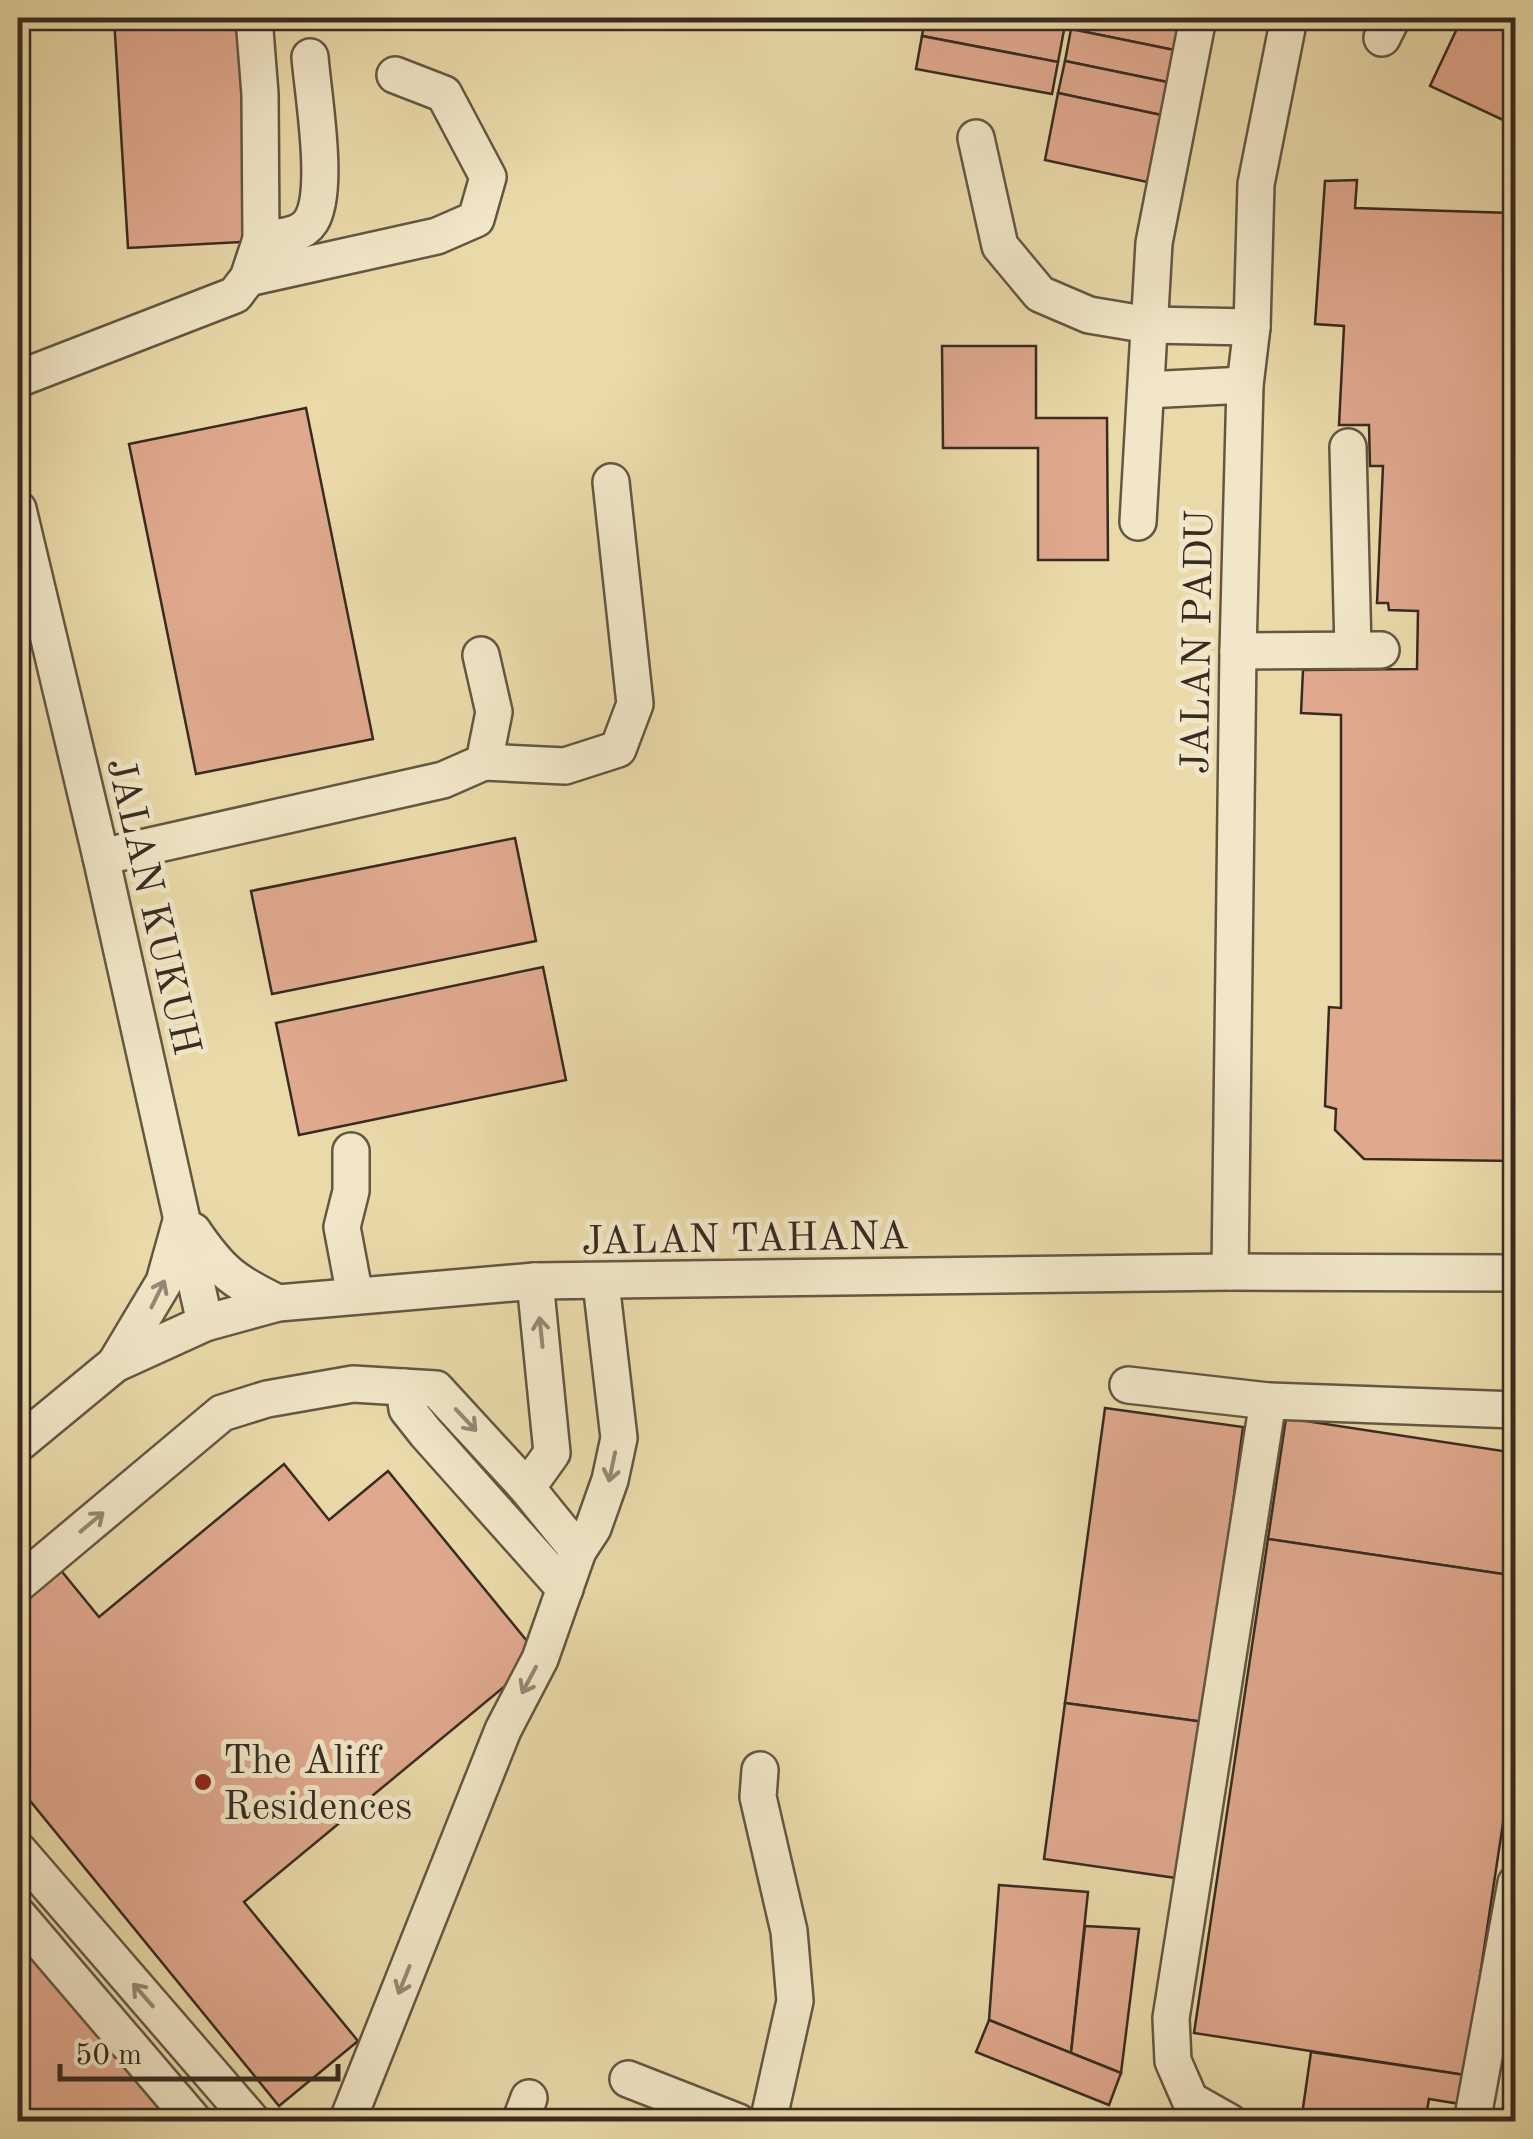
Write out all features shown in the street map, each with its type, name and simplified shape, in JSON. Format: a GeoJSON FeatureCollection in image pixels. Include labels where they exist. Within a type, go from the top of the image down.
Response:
{"type":"FeatureCollection","features":[{"type":"Feature","properties":{"kind":"street"},"geometry":{"type":"LineString","coordinates":[[18,379],[235,295],[248,278],[261,239],[260,94],[254,18]]}},
{"type":"Feature","properties":{"kind":"street"},"geometry":{"type":"LineString","coordinates":[[1138,522],[1154,242],[1198,18]]}},
{"type":"Feature","properties":{"kind":"street","name":"JALAN PADU"},"geometry":{"type":"LineString","coordinates":[[1230,1272],[1245,384],[1252,327],[1256,184],[1289,18]]}},
{"type":"Feature","properties":{"kind":"street"},"geometry":{"type":"LineString","coordinates":[[261,239],[292,235],[311,222],[321,188],[310,58]]}},
{"type":"Feature","properties":{"kind":"street"},"geometry":{"type":"LineString","coordinates":[[248,278],[437,236],[476,219],[488,176],[444,94],[395,75]]}},
{"type":"Feature","properties":{"kind":"street"},"geometry":{"type":"LineString","coordinates":[[976,138],[1000,246],[1040,294],[1089,314],[1149,325],[1252,327]]}},
{"type":"Feature","properties":{"kind":"street"},"geometry":{"type":"LineString","coordinates":[[1146,390],[1245,384]]}},
{"type":"Feature","properties":{"kind":"street"},"geometry":{"type":"LineString","coordinates":[[1238,651],[1367,650],[1348,448]]}},
{"type":"Feature","properties":{"kind":"street"},"geometry":{"type":"LineString","coordinates":[[101,857],[443,780],[484,762],[564,766],[618,749],[635,704],[611,482]]}},
{"type":"Feature","properties":{"kind":"street","name":"JALAN KUKUH"},"geometry":{"type":"LineString","coordinates":[[18,509],[205,1323]]}},
{"type":"Feature","properties":{"kind":"street"},"geometry":{"type":"LineString","coordinates":[[481,656],[494,712],[484,762]]}},
{"type":"Feature","properties":{"kind":"street"},"geometry":{"type":"LineString","coordinates":[[351,1150],[351,1191],[342,1227],[355,1296]]}},
{"type":"Feature","properties":{"kind":"street"},"geometry":{"type":"LineString","coordinates":[[182,1216],[217,1267],[278,1303]]}},
{"type":"Feature","properties":{"kind":"street"},"geometry":{"type":"LineString","coordinates":[[115,1364],[164,1282],[182,1216]]}},
{"type":"Feature","properties":{"kind":"street","name":"JALAN TAHANA"},"geometry":{"type":"LineString","coordinates":[[18,1444],[115,1364],[205,1323],[278,1303],[536,1281],[1230,1272],[1516,1273]]}},
{"type":"Feature","properties":{"kind":"street"},"geometry":{"type":"LineString","coordinates":[[528,1488],[552,1453],[536,1281]]}},
{"type":"Feature","properties":{"kind":"street"},"geometry":{"type":"LineString","coordinates":[[348,2122],[503,1730],[540,1659],[578,1551],[592,1528],[610,1480],[618,1438],[601,1282]]}},
{"type":"Feature","properties":{"kind":"street"},"geometry":{"type":"LineString","coordinates":[[18,1584],[222,1414],[267,1400],[353,1384],[436,1389],[528,1488],[578,1551]]}},
{"type":"Feature","properties":{"kind":"street"},"geometry":{"type":"LineString","coordinates":[[1128,1385],[1268,1402],[1516,1410]]}},
{"type":"Feature","properties":{"kind":"street"},"geometry":{"type":"LineString","coordinates":[[404,1387],[407,1408],[416,1421],[565,1589]]}},
{"type":"Feature","properties":{"kind":"street"},"geometry":{"type":"LineString","coordinates":[[1229,2122],[1190,2100],[1173,2062],[1171,2018],[1268,1402]]}},
{"type":"Feature","properties":{"kind":"street"},"geometry":{"type":"LineString","coordinates":[[760,1770],[758,1797],[789,1931],[795,2001],[768,2122]]}},
{"type":"Feature","properties":{"kind":"street"},"geometry":{"type":"LineString","coordinates":[[18,1850],[253,2122]]}},
{"type":"Feature","properties":{"kind":"street"},"geometry":{"type":"LineString","coordinates":[[1472,2122],[1516,1883]]}},
{"type":"Feature","properties":{"kind":"street"},"geometry":{"type":"LineString","coordinates":[[18,1915],[195,2122]]}},
{"type":"Feature","properties":{"kind":"street"},"geometry":{"type":"LineString","coordinates":[[628,2079],[738,2122]]}},
{"type":"Feature","properties":{"kind":"building"},"geometry":{"type":"Polygon","coordinates":[[[114,18],[246,18],[259,241],[128,248],[114,18]]]}},
{"type":"Feature","properties":{"kind":"building"},"geometry":{"type":"Polygon","coordinates":[[[925,18],[998,18],[1064,30],[1058,62],[922,36],[925,18]]]}},
{"type":"Feature","properties":{"kind":"building"},"geometry":{"type":"Polygon","coordinates":[[[998,18],[1066,18],[1064,30],[998,18]]]}},
{"type":"Feature","properties":{"kind":"building"},"geometry":{"type":"Polygon","coordinates":[[[1073,18],[1186,19],[1179,51],[1071,29],[1073,18]]]}},
{"type":"Feature","properties":{"kind":"building"},"geometry":{"type":"Polygon","coordinates":[[[1462,18],[1516,18],[1516,126],[1430,86],[1462,18]]]}},
{"type":"Feature","properties":{"kind":"building"},"geometry":{"type":"Polygon","coordinates":[[[1071,29],[1179,51],[1172,83],[1065,61],[1071,29]]]}},
{"type":"Feature","properties":{"kind":"building"},"geometry":{"type":"Polygon","coordinates":[[[922,36],[1058,62],[1052,94],[916,69],[922,36]]]}},
{"type":"Feature","properties":{"kind":"building"},"geometry":{"type":"Polygon","coordinates":[[[1065,61],[1172,83],[1166,116],[1058,93],[1065,61]]]}},
{"type":"Feature","properties":{"kind":"building"},"geometry":{"type":"Polygon","coordinates":[[[1058,93],[1166,116],[1152,183],[1045,160],[1058,93]]]}},
{"type":"Feature","properties":{"kind":"building"},"geometry":{"type":"Polygon","coordinates":[[[1357,180],[1355,208],[1511,213],[1512,245],[1516,245],[1516,1161],[1364,1159],[1335,1130],[1336,1109],[1325,1106],[1329,1007],[1341,1008],[1341,715],[1301,713],[1303,670],[1417,669],[1418,611],[1389,610],[1388,603],[1377,603],[1383,466],[1370,466],[1369,425],[1339,425],[1344,326],[1315,324],[1325,181],[1357,180]]]}},
{"type":"Feature","properties":{"kind":"building"},"geometry":{"type":"Polygon","coordinates":[[[942,346],[1036,346],[1036,418],[1107,418],[1108,560],[1038,560],[1038,448],[943,448],[942,346]]]}},
{"type":"Feature","properties":{"kind":"building"},"geometry":{"type":"Polygon","coordinates":[[[306,408],[373,739],[196,774],[129,444],[306,408]]]}},
{"type":"Feature","properties":{"kind":"building"},"geometry":{"type":"Polygon","coordinates":[[[515,838],[536,941],[272,994],[251,891],[515,838]]]}},
{"type":"Feature","properties":{"kind":"building"},"geometry":{"type":"Polygon","coordinates":[[[543,967],[566,1080],[299,1135],[276,1023],[543,967]]]}},
{"type":"Feature","properties":{"kind":"building"},"geometry":{"type":"Polygon","coordinates":[[[1105,1408],[1243,1427],[1204,1722],[1065,1703],[1105,1408]]]}},
{"type":"Feature","properties":{"kind":"building"},"geometry":{"type":"Polygon","coordinates":[[[1286,1418],[1516,1453],[1516,1576],[1268,1539],[1286,1418]]]}},
{"type":"Feature","properties":{"kind":"building","name":"The Aliff Residences"},"geometry":{"type":"Polygon","coordinates":[[[284,1464],[329,1520],[388,1471],[540,1657],[244,1902],[358,2041],[279,2106],[18,1786],[18,1602],[59,1568],[99,1617],[284,1464]]]}},
{"type":"Feature","properties":{"kind":"building"},"geometry":{"type":"Polygon","coordinates":[[[1268,1539],[1516,1576],[1516,1737],[1465,2075],[1194,2033],[1268,1539]]]}},
{"type":"Feature","properties":{"kind":"building"},"geometry":{"type":"Polygon","coordinates":[[[1065,1703],[1204,1722],[1183,1879],[1044,1859],[1065,1703]]]}},
{"type":"Feature","properties":{"kind":"building"},"geometry":{"type":"Polygon","coordinates":[[[999,1885],[1088,1892],[1071,2053],[989,2020],[999,1885]]]}},
{"type":"Feature","properties":{"kind":"building"},"geometry":{"type":"Polygon","coordinates":[[[1085,1926],[1139,1929],[1121,2073],[1071,2053],[1085,1926]]]}},
{"type":"Feature","properties":{"kind":"building"},"geometry":{"type":"Polygon","coordinates":[[[18,1938],[170,2122],[18,2122],[18,1938]]]}},
{"type":"Feature","properties":{"kind":"building"},"geometry":{"type":"Polygon","coordinates":[[[989,2020],[1121,2073],[1109,2105],[976,2052],[989,2020]]]}},
{"type":"Feature","properties":{"kind":"building"},"geometry":{"type":"Polygon","coordinates":[[[1311,2052],[1465,2075],[1460,2104],[1429,2099],[1425,2122],[1301,2122],[1311,2052]]]}},
{"type":"Feature","properties":{"kind":"place","name":"The Aliff Residences"},"geometry":{"type":"Point","coordinates":[203,1782]}}]}
